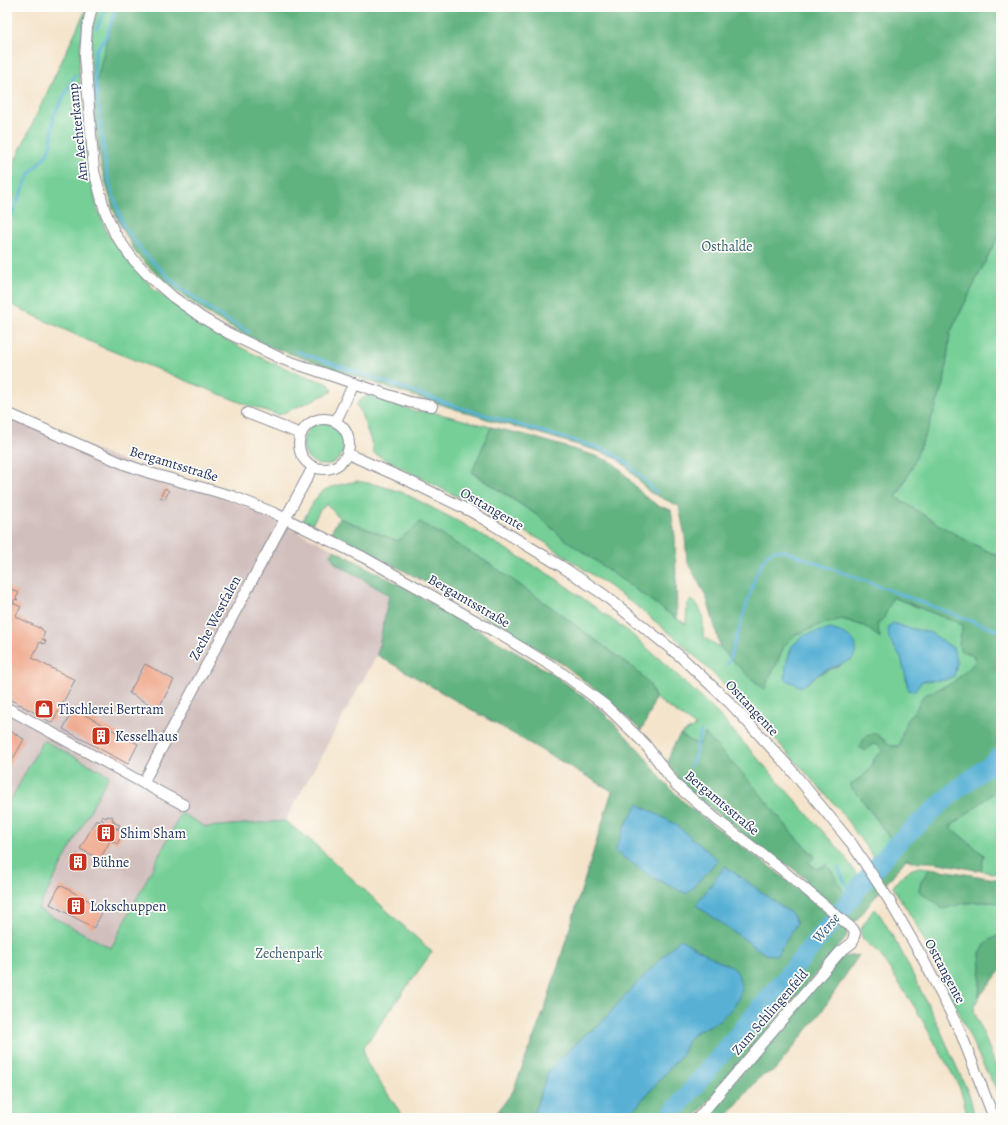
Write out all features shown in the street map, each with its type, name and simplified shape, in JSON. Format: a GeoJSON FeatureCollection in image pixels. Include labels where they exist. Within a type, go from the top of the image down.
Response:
{"type":"FeatureCollection","features":[{"type":"Feature","properties":{"kind":"street","name":"Am Aechterkamp"},"geometry":{"type":"LineString","coordinates":[[92,7],[87,28],[85,56],[94,171],[105,211],[115,234],[132,258],[147,274],[173,297],[221,329],[282,359],[409,402],[432,406]]}},
{"type":"Feature","properties":{"kind":"street"},"geometry":{"type":"LineString","coordinates":[[336,421],[354,383]]}},
{"type":"Feature","properties":{"kind":"street","name":"Bergamtsstraße"},"geometry":{"type":"LineString","coordinates":[[7,413],[124,464],[150,473],[232,496],[266,509],[363,557],[504,637],[558,670],[605,705],[645,744],[676,785],[780,868],[848,925]]}},
{"type":"Feature","properties":{"kind":"street"},"geometry":{"type":"LineString","coordinates":[[247,413],[301,434]]}},
{"type":"Feature","properties":{"kind":"street"},"geometry":{"type":"LineString","coordinates":[[320,419],[336,421],[342,426],[349,439],[350,447],[348,454],[343,461],[337,466],[321,470],[306,463],[299,449],[299,441],[305,427],[320,419]]}},
{"type":"Feature","properties":{"kind":"street","name":"Osttangente"},"geometry":{"type":"LineString","coordinates":[[348,454],[409,481],[472,512],[562,566],[603,594],[681,657],[729,702],[788,766],[852,844],[889,900],[922,957],[960,1031],[994,1118]]}},
{"type":"Feature","properties":{"kind":"street","name":"Zeche Westfalen"},"geometry":{"type":"LineString","coordinates":[[143,783],[313,467]]}},
{"type":"Feature","properties":{"kind":"street"},"geometry":{"type":"LineString","coordinates":[[7,708],[184,805]]}},
{"type":"Feature","properties":{"kind":"street","name":"Zum Schlingenfeld"},"geometry":{"type":"LineString","coordinates":[[698,1118],[840,952],[852,943],[855,933],[848,925]]}},
{"type":"Feature","properties":{"kind":"shaded area"},"geometry":{"type":"Polygon","coordinates":[[[7,417],[263,514],[334,550],[331,555],[335,563],[389,595],[377,655],[285,821],[206,827],[152,868],[111,948],[38,909],[109,775],[43,740],[7,807],[7,417]]]}},
{"type":"Feature","properties":{"kind":"green space"},"geometry":{"type":"Polygon","coordinates":[[[87,7],[81,41],[79,70],[91,181],[97,207],[107,233],[128,261],[153,288],[199,323],[234,344],[268,361],[329,384],[332,389],[331,392],[279,415],[247,405],[102,347],[7,302],[7,178],[87,7]]]}},
{"type":"Feature","properties":{"kind":"green space"},"geometry":{"type":"Polygon","coordinates":[[[99,7],[115,7],[93,96],[90,51],[92,29],[99,7]]]}},
{"type":"Feature","properties":{"kind":"green space","name":"Osthalde"},"geometry":{"type":"Polygon","coordinates":[[[115,7],[1001,7],[1001,233],[950,333],[944,384],[911,469],[896,497],[960,537],[1001,557],[1001,787],[950,827],[984,855],[981,871],[934,862],[915,862],[906,859],[855,922],[851,921],[807,886],[806,879],[787,864],[780,863],[695,796],[680,781],[668,764],[672,749],[680,735],[699,745],[705,734],[753,785],[797,839],[815,857],[809,863],[817,869],[827,864],[849,900],[895,845],[860,797],[849,786],[869,771],[875,758],[882,751],[879,745],[873,744],[865,751],[859,747],[866,736],[875,733],[891,746],[899,746],[906,721],[917,708],[923,696],[952,683],[971,667],[976,660],[972,655],[960,650],[959,644],[963,625],[893,597],[884,618],[877,624],[880,638],[864,626],[842,619],[819,625],[795,635],[784,646],[764,690],[720,647],[706,596],[687,561],[685,537],[679,506],[649,492],[626,466],[616,458],[601,452],[493,421],[389,388],[268,346],[230,327],[204,311],[176,290],[137,255],[113,209],[101,166],[93,96],[115,7]]]}},
{"type":"Feature","properties":{"kind":"green space"},"geometry":{"type":"Polygon","coordinates":[[[1001,233],[1001,557],[960,537],[896,498],[911,469],[927,431],[944,384],[950,333],[1001,233]]]}},
{"type":"Feature","properties":{"kind":"green space"},"geometry":{"type":"Polygon","coordinates":[[[368,395],[415,411],[432,412],[491,427],[472,473],[537,515],[562,537],[677,619],[686,624],[687,605],[691,600],[696,603],[701,611],[703,637],[720,647],[738,666],[764,689],[784,646],[795,635],[819,625],[842,619],[864,626],[880,637],[877,624],[884,618],[892,597],[963,625],[959,644],[960,650],[972,655],[976,661],[971,667],[952,683],[923,696],[917,708],[906,721],[899,746],[891,746],[875,733],[859,747],[865,750],[873,744],[879,745],[882,751],[875,758],[869,771],[849,786],[860,797],[891,840],[876,861],[838,808],[733,693],[678,640],[629,600],[543,541],[373,453],[373,447],[359,408],[356,406],[360,400],[368,395]],[[893,623],[908,690],[915,690],[922,681],[945,680],[931,633],[893,623]],[[786,665],[806,684],[818,675],[841,665],[786,665]]]}},
{"type":"Feature","properties":{"kind":"green space"},"geometry":{"type":"Polygon","coordinates":[[[324,423],[339,429],[345,444],[339,459],[324,465],[309,459],[303,444],[309,429],[324,423]]]}},
{"type":"Feature","properties":{"kind":"green space"},"geometry":{"type":"Polygon","coordinates":[[[491,427],[526,435],[612,462],[644,496],[659,506],[671,510],[675,536],[677,619],[562,537],[537,515],[472,472],[491,427]]]}},
{"type":"Feature","properties":{"kind":"green space"},"geometry":{"type":"Polygon","coordinates":[[[357,481],[378,485],[404,493],[465,525],[555,578],[629,632],[719,715],[843,854],[861,881],[847,897],[827,864],[817,869],[809,863],[815,856],[797,839],[705,734],[699,746],[680,735],[696,726],[655,698],[650,685],[637,671],[490,564],[420,523],[398,541],[339,518],[327,504],[320,510],[311,526],[302,522],[320,493],[335,486],[357,481]]]}},
{"type":"Feature","properties":{"kind":"green space"},"geometry":{"type":"Polygon","coordinates":[[[339,518],[398,541],[420,522],[490,564],[637,671],[650,685],[655,698],[650,713],[641,731],[609,700],[564,665],[427,583],[331,532],[339,518]]]}},
{"type":"Feature","properties":{"kind":"green space"},"geometry":{"type":"Polygon","coordinates":[[[334,550],[359,563],[418,595],[553,674],[600,709],[642,753],[664,782],[689,807],[778,873],[846,929],[846,938],[694,1118],[624,1118],[635,1108],[682,1054],[688,1040],[694,1033],[719,1021],[732,966],[720,962],[691,945],[640,981],[599,1026],[587,1033],[563,1056],[535,1110],[533,1118],[493,1118],[513,1091],[545,1008],[612,791],[377,655],[389,595],[335,563],[331,555],[334,550]],[[725,866],[797,922],[792,914],[725,866]]]}},
{"type":"Feature","properties":{"kind":"green space","name":"Zechenpark"},"geometry":{"type":"Polygon","coordinates":[[[43,740],[109,775],[38,909],[111,948],[181,813],[206,827],[285,821],[310,840],[432,952],[363,1048],[367,1063],[404,1118],[7,1117],[7,807],[43,740]]]}},
{"type":"Feature","properties":{"kind":"green space"},"geometry":{"type":"Polygon","coordinates":[[[1001,787],[1001,874],[981,871],[984,855],[950,827],[1001,787]]]}},
{"type":"Feature","properties":{"kind":"green space"},"geometry":{"type":"Polygon","coordinates":[[[920,867],[930,868],[921,881],[919,891],[942,909],[965,903],[1001,903],[1001,931],[999,935],[987,942],[980,953],[981,964],[979,997],[974,1011],[1001,1083],[1001,1098],[983,1065],[917,926],[893,887],[904,874],[920,867]]]}},
{"type":"Feature","properties":{"kind":"green space"},"geometry":{"type":"Polygon","coordinates":[[[930,868],[1001,880],[1001,903],[965,903],[943,909],[919,891],[921,881],[930,868]]]}},
{"type":"Feature","properties":{"kind":"green space"},"geometry":{"type":"Polygon","coordinates":[[[875,909],[898,945],[939,1027],[970,1097],[975,1118],[967,1118],[964,1101],[959,1086],[916,1009],[879,953],[863,939],[860,930],[875,909]]]}},
{"type":"Feature","properties":{"kind":"green space"},"geometry":{"type":"Polygon","coordinates":[[[1001,931],[1001,970],[979,997],[981,964],[980,953],[987,942],[999,935],[1001,931]]]}},
{"type":"Feature","properties":{"kind":"green space"},"geometry":{"type":"Polygon","coordinates":[[[859,955],[822,1011],[775,1070],[760,1077],[725,1118],[703,1118],[841,957],[859,955]]]}},
{"type":"Feature","properties":{"kind":"water"},"geometry":{"type":"Polygon","coordinates":[[[893,623],[931,633],[953,648],[957,663],[954,676],[945,680],[922,681],[915,691],[908,690],[901,658],[889,639],[888,627],[893,623]]]}},
{"type":"Feature","properties":{"kind":"water"},"geometry":{"type":"Polygon","coordinates":[[[830,629],[847,635],[854,642],[856,645],[856,651],[852,659],[816,675],[807,684],[801,687],[785,679],[786,665],[792,646],[804,635],[830,629]]]}},
{"type":"Feature","properties":{"kind":"water"},"geometry":{"type":"Polygon","coordinates":[[[638,804],[675,824],[718,860],[687,894],[652,877],[615,851],[624,828],[638,804]]]}},
{"type":"Feature","properties":{"kind":"water"},"geometry":{"type":"Polygon","coordinates":[[[725,866],[792,914],[797,923],[777,955],[765,954],[696,905],[725,866]]]}},
{"type":"Feature","properties":{"kind":"water"},"geometry":{"type":"Polygon","coordinates":[[[680,939],[720,962],[732,966],[738,974],[742,990],[735,1005],[719,1021],[694,1033],[688,1040],[682,1054],[635,1108],[624,1118],[533,1118],[549,1070],[587,1033],[599,1026],[622,999],[680,939]]]}},
{"type":"Feature","properties":{"kind":"building"},"geometry":{"type":"Polygon","coordinates":[[[165,488],[169,491],[165,499],[160,497],[165,488]]]}},
{"type":"Feature","properties":{"kind":"building"},"geometry":{"type":"Polygon","coordinates":[[[7,587],[19,593],[16,598],[18,600],[15,599],[13,603],[21,607],[16,615],[17,617],[41,628],[45,632],[42,639],[46,641],[44,644],[40,642],[32,658],[75,680],[52,723],[33,711],[23,707],[21,704],[20,705],[7,698],[7,587]]]}},
{"type":"Feature","properties":{"kind":"building"},"geometry":{"type":"Polygon","coordinates":[[[145,664],[174,680],[158,709],[129,693],[145,664]]]}},
{"type":"Feature","properties":{"kind":"building","name":"Kesselhaus"},"geometry":{"type":"Polygon","coordinates":[[[74,709],[138,744],[128,764],[63,729],[74,709]]]}},
{"type":"Feature","properties":{"kind":"building"},"geometry":{"type":"Polygon","coordinates":[[[7,729],[24,739],[7,770],[7,729]]]}},
{"type":"Feature","properties":{"kind":"building"},"geometry":{"type":"Polygon","coordinates":[[[103,816],[106,818],[107,816],[113,817],[113,822],[120,825],[118,829],[124,832],[117,844],[111,840],[110,841],[100,859],[80,849],[96,820],[103,823],[104,821],[101,819],[103,816]],[[112,825],[111,827],[115,830],[116,828],[118,829],[112,825]]]}},
{"type":"Feature","properties":{"kind":"building","name":"Bühne"},"geometry":{"type":"Polygon","coordinates":[[[77,854],[86,859],[79,870],[71,866],[77,854]]]}},
{"type":"Feature","properties":{"kind":"building","name":"Lokschuppen"},"geometry":{"type":"Polygon","coordinates":[[[60,885],[104,909],[94,928],[50,904],[60,885]]]}},
{"type":"Feature","properties":{"kind":"waterway"},"geometry":{"type":"LineString","coordinates":[[97,28],[106,7]]}},
{"type":"Feature","properties":{"kind":"waterway"},"geometry":{"type":"LineString","coordinates":[[117,7],[106,37],[95,52],[95,79],[107,175],[123,225],[144,253],[178,286],[220,316],[249,332]]}},
{"type":"Feature","properties":{"kind":"waterway"},"geometry":{"type":"LineString","coordinates":[[7,225],[30,173],[47,154],[51,143],[54,115],[75,75]]}},
{"type":"Feature","properties":{"kind":"waterway"},"geometry":{"type":"LineString","coordinates":[[296,351],[458,407],[609,451],[627,463],[656,492]]}},
{"type":"Feature","properties":{"kind":"waterway"},"geometry":{"type":"LineString","coordinates":[[728,664],[756,575],[766,556],[774,550],[785,551],[1001,632]]}},
{"type":"Feature","properties":{"kind":"waterway"},"geometry":{"type":"LineString","coordinates":[[690,766],[696,755],[696,747],[701,732]]}},
{"type":"Feature","properties":{"kind":"waterway","name":"Werse"},"geometry":{"type":"LineString","coordinates":[[668,1118],[895,845],[954,792],[1001,756]]}},
{"type":"Feature","properties":{"kind":"waterway"},"geometry":{"type":"LineString","coordinates":[[838,868],[852,896]]}},
{"type":"Feature","properties":{"kind":"place","name":"Tischlerei Bertram"},"geometry":{"type":"Point","coordinates":[44,709]}},
{"type":"Feature","properties":{"kind":"place","name":"Kesselhaus"},"geometry":{"type":"Point","coordinates":[101,736]}},
{"type":"Feature","properties":{"kind":"place","name":"Shim Sham"},"geometry":{"type":"Point","coordinates":[106,833]}},
{"type":"Feature","properties":{"kind":"place","name":"Bühne"},"geometry":{"type":"Point","coordinates":[78,862]}},
{"type":"Feature","properties":{"kind":"place","name":"Lokschuppen"},"geometry":{"type":"Point","coordinates":[76,906]}}]}
